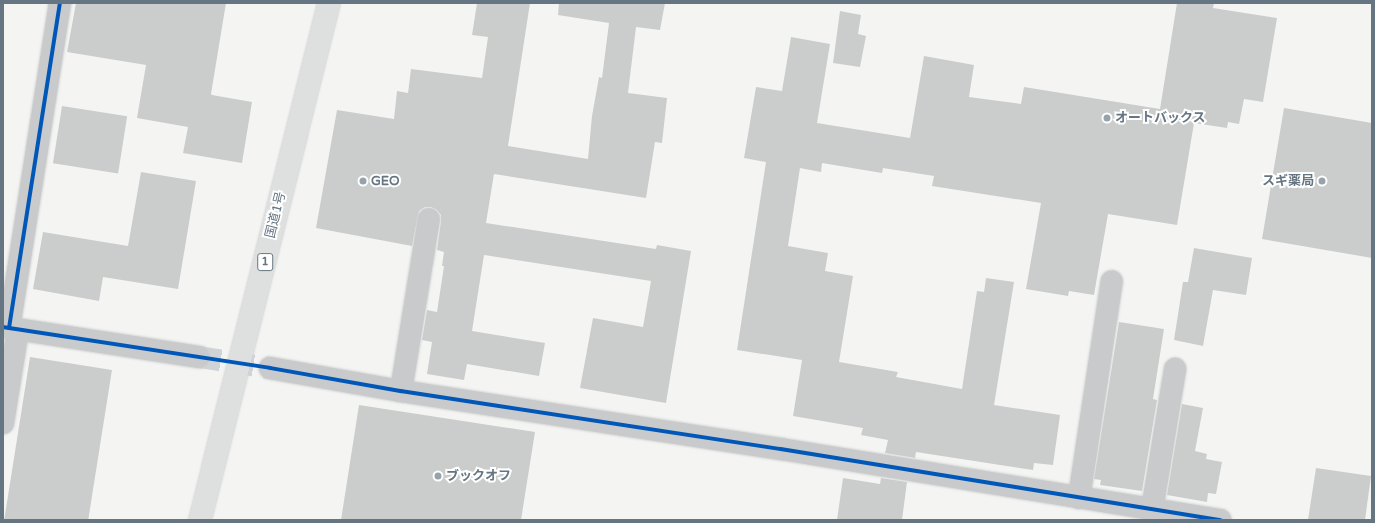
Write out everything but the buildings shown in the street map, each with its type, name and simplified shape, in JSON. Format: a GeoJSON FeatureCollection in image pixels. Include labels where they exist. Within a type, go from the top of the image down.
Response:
{"type":"FeatureCollection","features":[{"type":"Feature","properties":{"kind":"highway","name":"国道1号"},"geometry":{"type":"LineString","coordinates":[[200,520],[329,3]]}},
{"type":"Feature","properties":{"kind":"street"},"geometry":{"type":"LineString","coordinates":[[3,422],[10,328],[60,3]]}},
{"type":"Feature","properties":{"kind":"street"},"geometry":{"type":"LineString","coordinates":[[401,391],[430,219]]}},
{"type":"Feature","properties":{"kind":"street"},"geometry":{"type":"LineString","coordinates":[[1079,498],[1112,281]]}},
{"type":"Feature","properties":{"kind":"street"},"geometry":{"type":"LineString","coordinates":[[10,328],[199,357]]}},
{"type":"Feature","properties":{"kind":"street"},"geometry":{"type":"LineString","coordinates":[[270,368],[401,391],[781,449],[1220,520]]}},
{"type":"Feature","properties":{"kind":"street"},"geometry":{"type":"LineString","coordinates":[[1152,510],[1175,370]]}},
{"type":"Feature","properties":{"kind":"tunnel"},"geometry":{"type":"LineString","coordinates":[[199,357],[270,368]]}},
{"type":"Feature","properties":{"kind":"cycle path"},"geometry":{"type":"LineString","coordinates":[[9,328],[60,3]]}},
{"type":"Feature","properties":{"kind":"cycle path"},"geometry":{"type":"LineString","coordinates":[[3,327],[270,368],[401,391],[781,449],[1220,520]]}},
{"type":"Feature","properties":{"kind":"place","name":"オートバックス"},"geometry":{"type":"Point","coordinates":[1107,118]}},
{"type":"Feature","properties":{"kind":"place","name":"GEO"},"geometry":{"type":"Point","coordinates":[363,181]}},
{"type":"Feature","properties":{"kind":"place","name":"スギ薬局"},"geometry":{"type":"Point","coordinates":[1322,181]}},
{"type":"Feature","properties":{"kind":"place","name":"ブックオフ"},"geometry":{"type":"Point","coordinates":[438,476]}}]}
